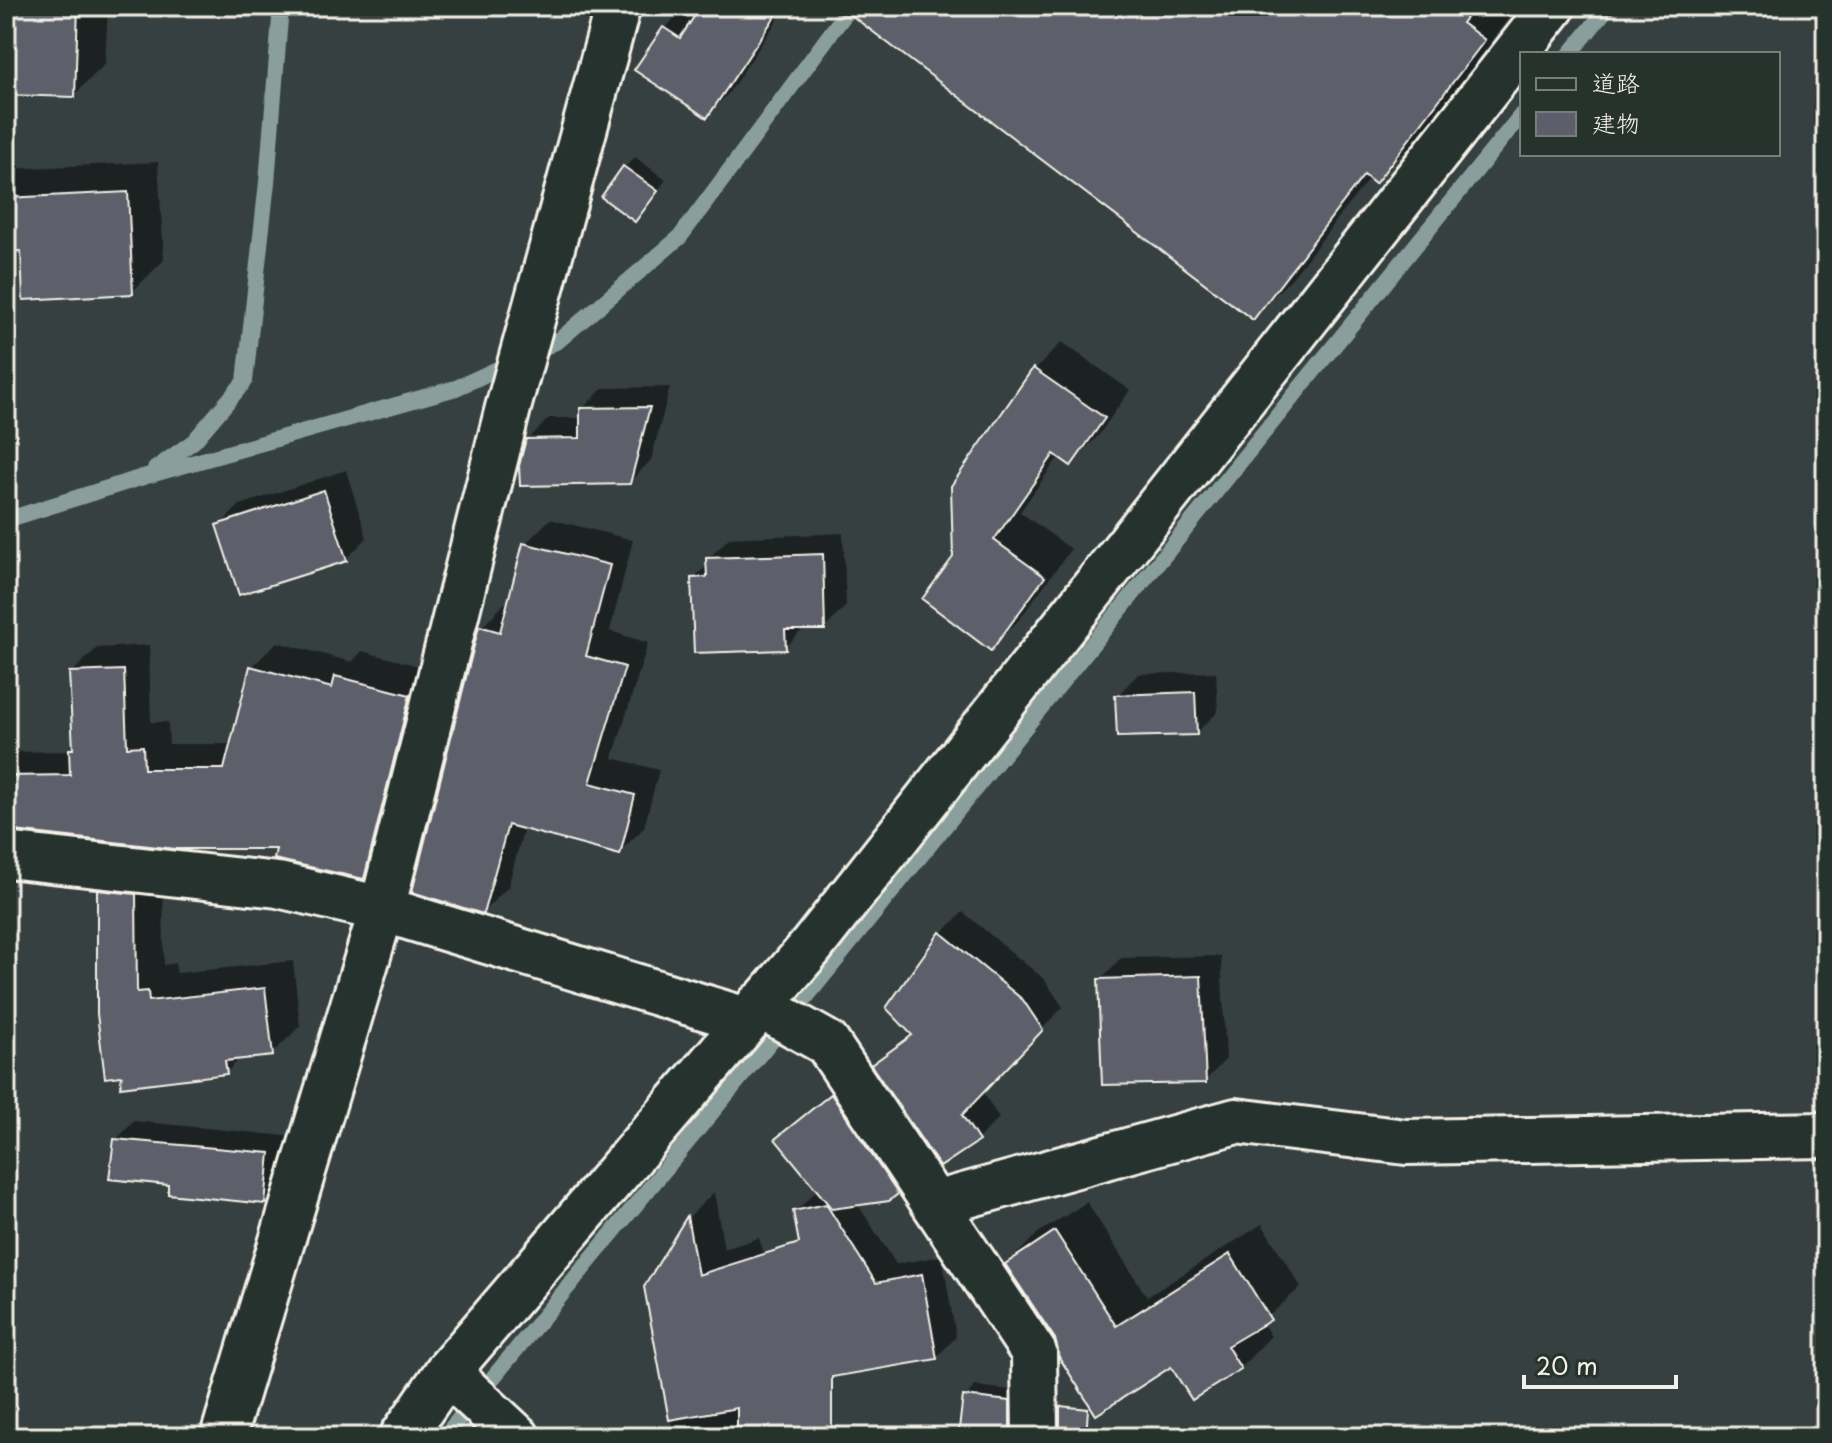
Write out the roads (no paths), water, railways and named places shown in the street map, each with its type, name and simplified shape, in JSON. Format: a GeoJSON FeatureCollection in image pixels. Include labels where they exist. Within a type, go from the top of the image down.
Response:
{"type":"FeatureCollection","features":[{"type":"Feature","properties":{"kind":"street"},"geometry":{"type":"LineString","coordinates":[[223,1437],[382,909],[508,408],[618,6]]}},
{"type":"Feature","properties":{"kind":"street"},"geometry":{"type":"LineString","coordinates":[[402,1437],[447,1372],[820,935],[1553,6]]}},
{"type":"Feature","properties":{"kind":"street"},"geometry":{"type":"LineString","coordinates":[[6,855],[278,885],[382,909],[753,1012],[827,1043],[1034,1353],[1035,1437]]}},
{"type":"Feature","properties":{"kind":"street"},"geometry":{"type":"LineString","coordinates":[[935,1204],[1236,1121],[1406,1142],[1826,1135]]}},
{"type":"Feature","properties":{"kind":"street"},"geometry":{"type":"LineString","coordinates":[[447,1372],[517,1437]]}},
{"type":"Feature","properties":{"kind":"waterway"},"geometry":{"type":"LineString","coordinates":[[155,469],[194,441],[245,381],[267,182],[281,6]]}},
{"type":"Feature","properties":{"kind":"waterway"},"geometry":{"type":"LineString","coordinates":[[6,520],[143,477],[456,388],[558,341],[680,237],[851,6]]}},
{"type":"Feature","properties":{"kind":"waterway"},"geometry":{"type":"LineString","coordinates":[[1572,52],[1609,6]]}},
{"type":"Feature","properties":{"kind":"waterway"},"geometry":{"type":"LineString","coordinates":[[444,1437],[761,1053],[1520,116]]}}]}
